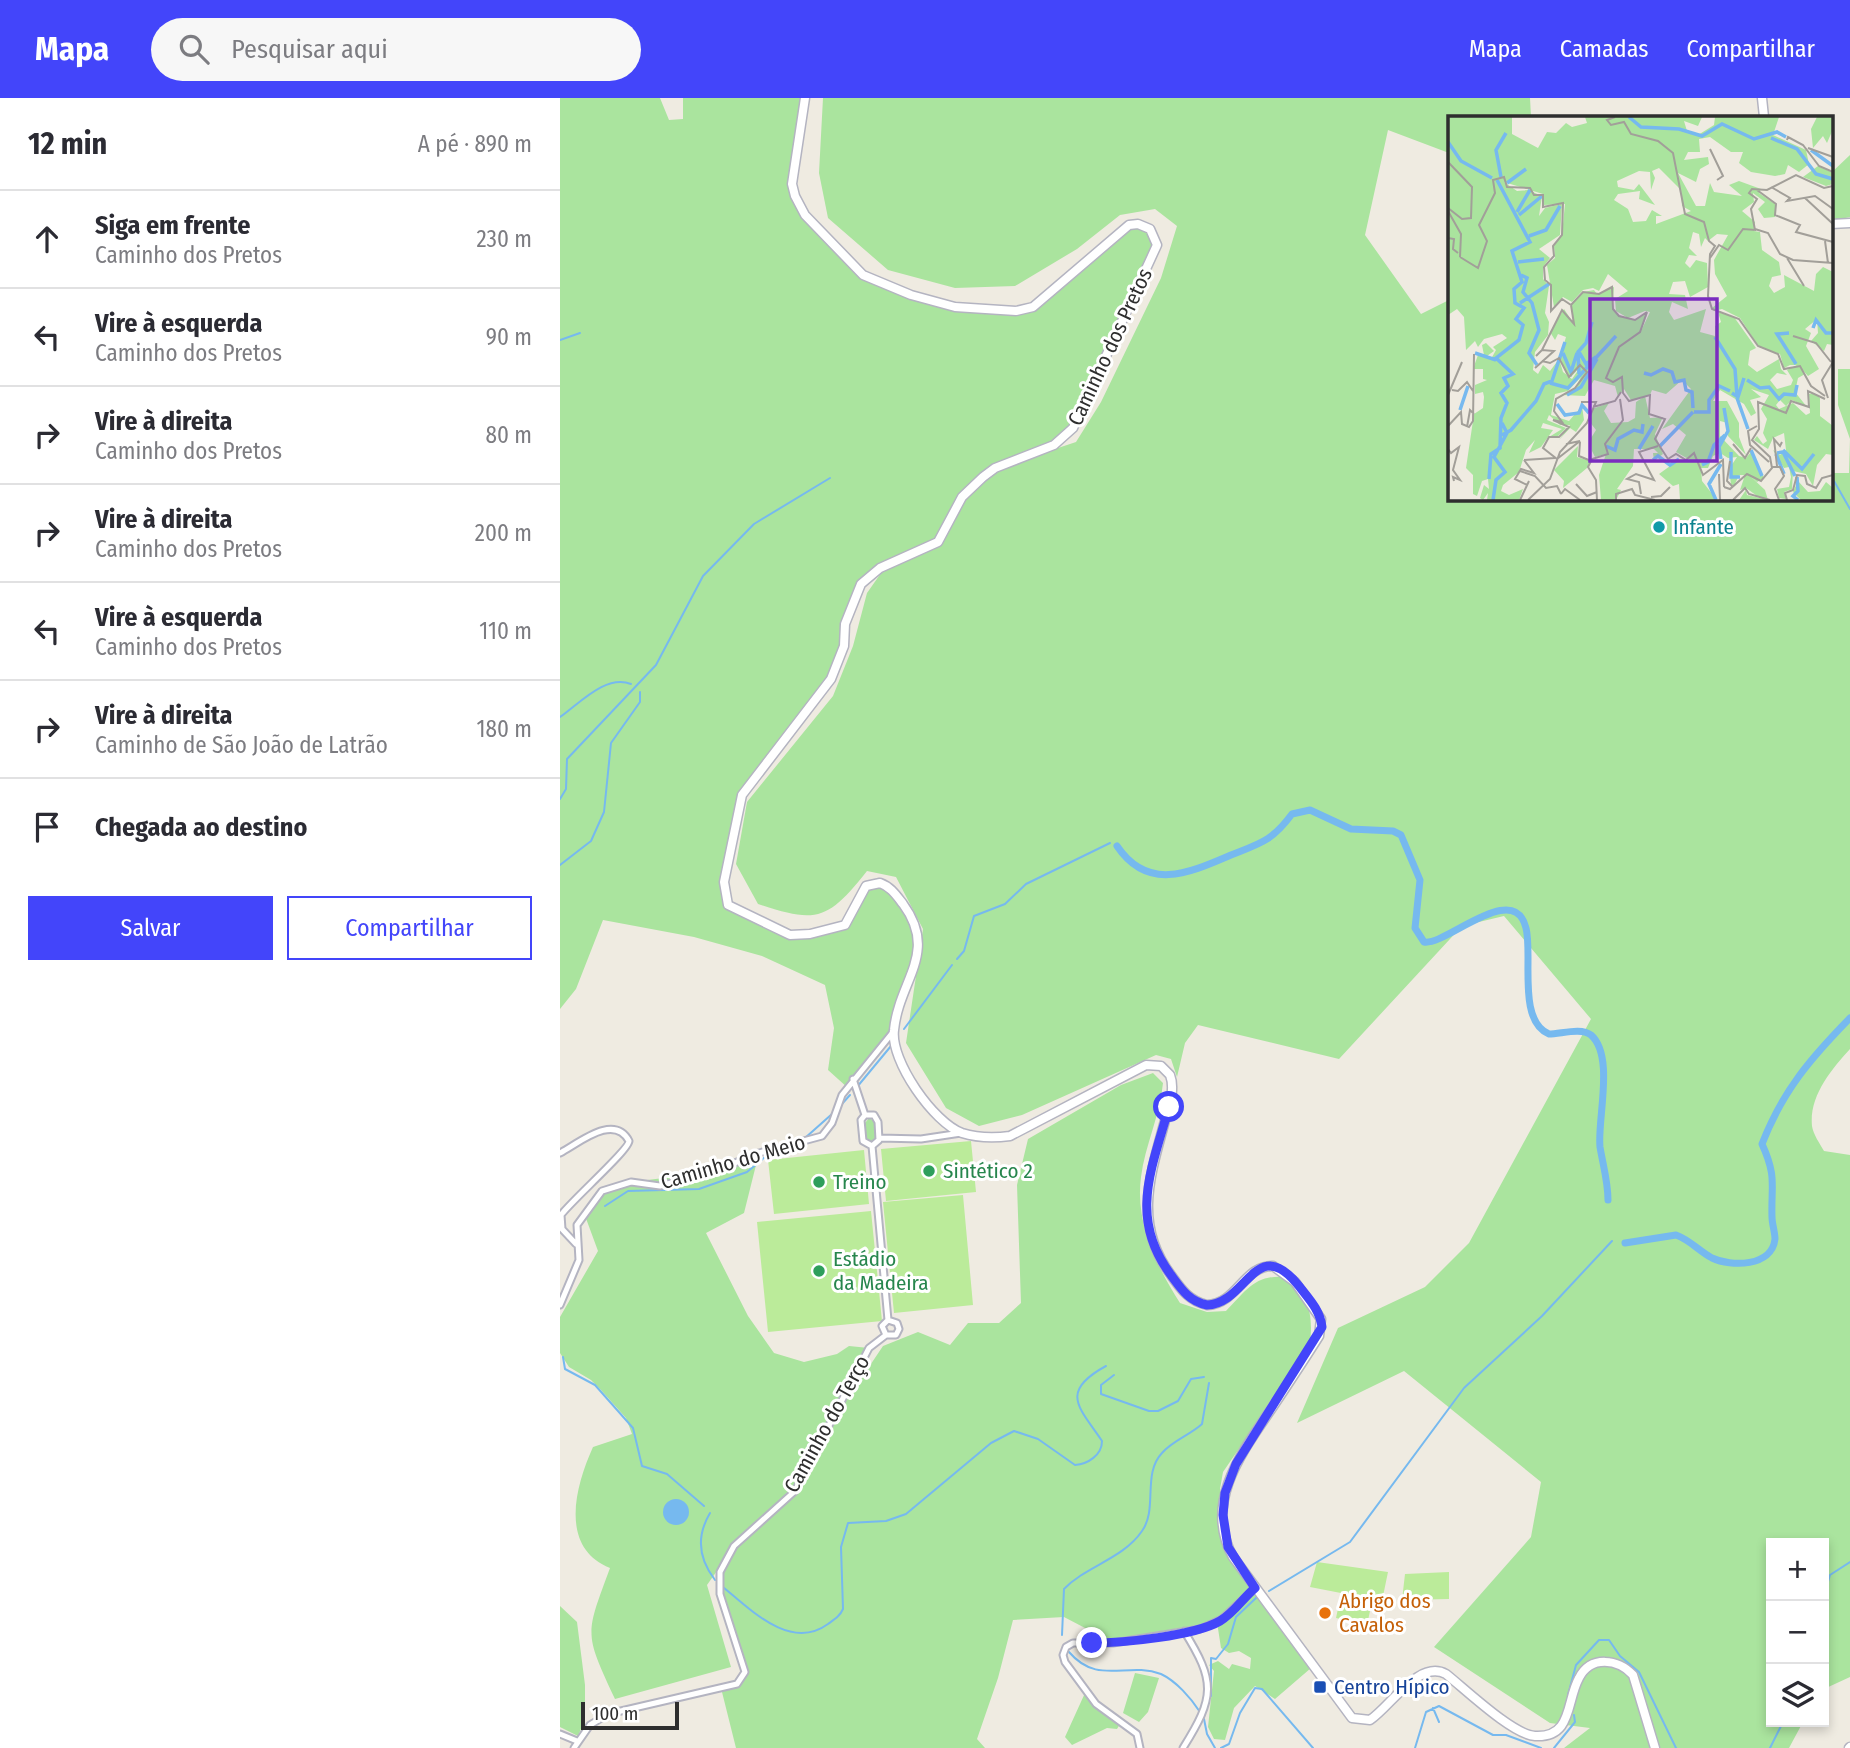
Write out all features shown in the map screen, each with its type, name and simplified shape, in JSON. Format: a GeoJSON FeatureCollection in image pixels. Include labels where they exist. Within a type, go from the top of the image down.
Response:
{"type":"FeatureCollection","features":[{"type":"Feature","properties":{"kind":"main road","name":"Caminho dos Pretos"},"geometry":{"type":"LineString","coordinates":[[805,98],[792,184],[795,196],[815,225],[863,275],[874,281],[938,304],[1025,310],[1042,302],[1129,225],[1138,224],[1150,229],[1157,245],[1073,428],[1054,445],[995,468],[962,497],[939,542],[880,568],[861,584],[849,611],[844,646],[831,679],[752,780],[736,809],[723,891],[729,905],[736,911],[779,932],[810,934],[845,925],[866,886],[880,883],[892,890],[912,916],[920,940],[894,1031],[897,1056],[906,1074],[943,1121],[961,1133]]}},
{"type":"Feature","properties":{"kind":"main road"},"geometry":{"type":"LineString","coordinates":[[1762,98],[1764,116]]}},
{"type":"Feature","properties":{"kind":"main road"},"geometry":{"type":"LineString","coordinates":[[1832,223],[1850,223]]}},
{"type":"Feature","properties":{"kind":"main road"},"geometry":{"type":"LineString","coordinates":[[961,1133],[988,1137],[1010,1136],[1146,1065],[1160,1066],[1170,1074],[1172,1092],[1149,1176],[1146,1200],[1149,1234],[1165,1268],[1185,1295],[1207,1305],[1229,1298],[1252,1273],[1266,1266],[1273,1266],[1295,1282],[1321,1319],[1319,1336],[1242,1453],[1225,1493],[1223,1515],[1228,1547],[1255,1588],[1356,1720],[1370,1720],[1424,1673],[1436,1670],[1446,1674],[1518,1729],[1533,1736],[1544,1735],[1558,1729],[1567,1720],[1576,1684],[1583,1671],[1596,1664],[1611,1661],[1625,1666],[1633,1675],[1655,1748]]}},
{"type":"Feature","properties":{"kind":"street","name":"Caminho do Meio"},"geometry":{"type":"LineString","coordinates":[[560,1305],[579,1263],[577,1225],[602,1191],[631,1182],[660,1185],[686,1179],[713,1172],[759,1153],[822,1136],[832,1123],[842,1095],[894,1031]]}},
{"type":"Feature","properties":{"kind":"street"},"geometry":{"type":"LineString","coordinates":[[853,1079],[865,1115]]}},
{"type":"Feature","properties":{"kind":"street"},"geometry":{"type":"LineString","coordinates":[[865,1115],[876,1116],[880,1138]]}},
{"type":"Feature","properties":{"kind":"street"},"geometry":{"type":"LineString","coordinates":[[865,1115],[861,1120],[863,1142],[872,1146]]}},
{"type":"Feature","properties":{"kind":"street"},"geometry":{"type":"LineString","coordinates":[[560,1153],[609,1128],[619,1130],[629,1141],[626,1150],[610,1162],[563,1212],[562,1229],[576,1244]]}},
{"type":"Feature","properties":{"kind":"street"},"geometry":{"type":"LineString","coordinates":[[872,1146],[880,1138],[921,1139],[961,1133]]}},
{"type":"Feature","properties":{"kind":"street"},"geometry":{"type":"LineString","coordinates":[[872,1146],[888,1320]]}},
{"type":"Feature","properties":{"kind":"street"},"geometry":{"type":"LineString","coordinates":[[888,1320],[897,1322],[899,1329],[896,1335],[886,1335],[882,1326],[888,1320]]}},
{"type":"Feature","properties":{"kind":"street","name":"Caminho do Terço"},"geometry":{"type":"LineString","coordinates":[[574,1748],[590,1725],[608,1714],[737,1684],[746,1672],[720,1594],[720,1572],[734,1546],[795,1491],[869,1348],[886,1335]]}},
{"type":"Feature","properties":{"kind":"street"},"geometry":{"type":"LineString","coordinates":[[1140,1748],[1137,1734],[1096,1704],[1065,1662],[1063,1652],[1073,1643],[1113,1643],[1200,1629],[1225,1617],[1255,1588]]}},
{"type":"Feature","properties":{"kind":"street"},"geometry":{"type":"LineString","coordinates":[[1183,1748],[1202,1719],[1208,1701],[1204,1663],[1184,1631]]}},
{"type":"Feature","properties":{"kind":"street"},"geometry":{"type":"LineString","coordinates":[[560,1734],[577,1741]]}},
{"type":"Feature","properties":{"kind":"green space"},"geometry":{"type":"Polygon","coordinates":[[[560,98],[660,98],[669,120],[683,119],[683,98],[806,98],[792,183],[800,206],[845,258],[885,286],[938,304],[1016,311],[1033,307],[1122,231],[1145,225],[1156,249],[1067,435],[995,469],[1076,442],[1101,402],[1161,278],[1177,226],[1155,209],[1120,215],[1077,249],[1015,286],[955,288],[888,270],[828,218],[819,173],[823,98],[1530,98],[1531,116],[1448,116],[1448,153],[1388,130],[1365,235],[1421,314],[1448,300],[1448,500],[1832,500],[1832,473],[1849,473],[1850,439],[1850,1049],[1823,1084],[1812,1115],[1813,1129],[1824,1151],[1850,1155],[1850,1677],[1829,1687],[1829,1538],[1766,1538],[1766,1727],[1800,1727],[1789,1748],[1564,1748],[1590,1728],[1550,1723],[1434,1647],[1531,1537],[1541,1482],[1404,1371],[1297,1423],[1338,1328],[1425,1287],[1469,1243],[1591,1019],[1504,916],[1462,926],[1339,1059],[1198,1025],[1185,1043],[1177,1077],[1171,1059],[1156,1055],[1022,1115],[979,1126],[946,1108],[906,1043],[923,929],[896,877],[867,871],[842,900],[820,913],[794,914],[758,904],[736,864],[747,802],[833,696],[853,646],[867,593],[886,566],[880,568],[853,599],[838,665],[736,809],[726,865],[729,905],[779,932],[841,928],[873,883],[880,883],[912,917],[917,952],[902,1013],[894,1031],[848,1088],[828,1070],[834,1028],[825,985],[762,956],[694,937],[603,920],[576,989],[560,1009],[560,98]]]}},
{"type":"Feature","properties":{"kind":"green space"},"geometry":{"type":"Polygon","coordinates":[[[1850,155],[1850,217],[1832,221],[1832,172],[1850,155]]]}},
{"type":"Feature","properties":{"kind":"green space"},"geometry":{"type":"Polygon","coordinates":[[[1838,369],[1850,369],[1850,439],[1838,405],[1838,369]]]}},
{"type":"Feature","properties":{"kind":"green space"},"geometry":{"type":"Polygon","coordinates":[[[1153,1073],[1163,1083],[1143,1165],[1141,1211],[1149,1243],[1180,1303],[1207,1312],[1226,1311],[1259,1281],[1286,1277],[1300,1293],[1310,1315],[1310,1345],[1223,1472],[1220,1489],[1223,1535],[1311,1668],[1275,1699],[1255,1686],[1234,1708],[1225,1740],[1214,1739],[1208,1727],[1214,1671],[1209,1665],[1218,1661],[1229,1669],[1232,1664],[1250,1669],[1251,1658],[1239,1651],[1229,1653],[1221,1648],[1217,1622],[1108,1640],[1064,1617],[1013,1620],[998,1678],[977,1739],[985,1748],[736,1748],[721,1688],[737,1684],[745,1671],[720,1594],[724,1561],[707,1585],[731,1667],[615,1699],[593,1646],[592,1634],[592,1622],[610,1568],[594,1559],[584,1547],[578,1532],[577,1498],[593,1447],[632,1434],[626,1418],[591,1380],[569,1367],[560,1353],[560,1317],[598,1251],[584,1213],[602,1191],[631,1182],[713,1172],[759,1153],[744,1213],[706,1233],[748,1316],[774,1353],[804,1362],[837,1354],[849,1346],[869,1348],[830,1425],[883,1346],[918,1332],[950,1345],[968,1323],[999,1323],[1021,1303],[1017,1185],[1028,1139],[1121,1085],[1153,1073]]]}},
{"type":"Feature","properties":{"kind":"green space"},"geometry":{"type":"Polygon","coordinates":[[[869,1118],[876,1122],[877,1138],[873,1143],[866,1139],[865,1123],[869,1118]]]}},
{"type":"Feature","properties":{"kind":"green space","name":"Sintético 2"},"geometry":{"type":"Polygon","coordinates":[[[971,1141],[976,1192],[886,1201],[881,1149],[971,1141]]]}},
{"type":"Feature","properties":{"kind":"green space","name":"Treino"},"geometry":{"type":"Polygon","coordinates":[[[864,1150],[869,1204],[774,1214],[768,1160],[864,1150]]]}},
{"type":"Feature","properties":{"kind":"green space"},"geometry":{"type":"Polygon","coordinates":[[[963,1195],[973,1305],[894,1313],[883,1202],[963,1195]]]}},
{"type":"Feature","properties":{"kind":"green space","name":"Estádio da Madeira"},"geometry":{"type":"Polygon","coordinates":[[[871,1211],[882,1321],[768,1332],[757,1222],[871,1211]]]}},
{"type":"Feature","properties":{"kind":"green space"},"geometry":{"type":"Polygon","coordinates":[[[1317,1562],[1388,1572],[1382,1601],[1310,1587],[1317,1562]]]}},
{"type":"Feature","properties":{"kind":"green space"},"geometry":{"type":"Polygon","coordinates":[[[1449,1572],[1449,1599],[1402,1600],[1405,1574],[1449,1572]]]}},
{"type":"Feature","properties":{"kind":"green space"},"geometry":{"type":"Polygon","coordinates":[[[1339,1604],[1370,1611],[1367,1625],[1336,1618],[1339,1604]]]}},
{"type":"Feature","properties":{"kind":"green space"},"geometry":{"type":"Polygon","coordinates":[[[560,1606],[577,1622],[585,1685],[585,1719],[578,1736],[560,1727],[560,1606]]]}},
{"type":"Feature","properties":{"kind":"green space"},"geometry":{"type":"Polygon","coordinates":[[[1135,1673],[1159,1678],[1148,1712],[1139,1722],[1123,1713],[1135,1673]]]}},
{"type":"Feature","properties":{"kind":"green space"},"geometry":{"type":"Polygon","coordinates":[[[1085,1693],[1095,1706],[1120,1724],[1117,1729],[1107,1728],[1072,1745],[1065,1737],[1085,1693]]]}},
{"type":"Feature","properties":{"kind":"water"},"geometry":{"type":"Polygon","coordinates":[[[676,1499],[685,1503],[689,1512],[685,1521],[676,1525],[667,1521],[663,1512],[667,1503],[676,1499]]]}},
{"type":"Feature","properties":{"kind":"waterway"},"geometry":{"type":"LineString","coordinates":[[560,340],[580,333]]}},
{"type":"Feature","properties":{"kind":"waterway"},"geometry":{"type":"LineString","coordinates":[[560,799],[566,789],[567,759],[656,665],[703,576],[754,524],[830,478]]}},
{"type":"Feature","properties":{"kind":"waterway"},"geometry":{"type":"LineString","coordinates":[[1834,481],[1850,509]]}},
{"type":"Feature","properties":{"kind":"waterway"},"geometry":{"type":"LineString","coordinates":[[560,717],[603,686],[622,682],[631,684]]}},
{"type":"Feature","properties":{"kind":"waterway"},"geometry":{"type":"LineString","coordinates":[[560,865],[591,841],[604,812],[611,743],[640,702],[640,692]]}},
{"type":"Feature","properties":{"kind":"waterway"},"geometry":{"type":"LineString","coordinates":[[1117,846],[1129,860],[1142,869],[1156,874],[1185,872],[1258,844],[1272,836],[1292,814],[1310,810],[1351,829],[1393,831],[1401,835],[1420,880],[1415,928],[1424,942],[1434,941],[1494,912],[1508,910],[1519,915],[1526,928],[1530,1002],[1539,1027],[1549,1034],[1576,1031],[1587,1033],[1598,1045],[1604,1073],[1600,1147],[1608,1200]]}},
{"type":"Feature","properties":{"kind":"waterway"},"geometry":{"type":"LineString","coordinates":[[957,959],[964,951],[974,916],[1005,904],[1026,884],[1110,843]]}},
{"type":"Feature","properties":{"kind":"waterway"},"geometry":{"type":"LineString","coordinates":[[904,1029],[952,965]]}},
{"type":"Feature","properties":{"kind":"waterway"},"geometry":{"type":"LineString","coordinates":[[1625,1243],[1676,1235],[1712,1258],[1729,1263],[1750,1262],[1767,1255],[1775,1239],[1772,1180],[1762,1144],[1779,1107],[1799,1076],[1850,1018]]}},
{"type":"Feature","properties":{"kind":"waterway"},"geometry":{"type":"LineString","coordinates":[[857,1087],[891,1046]]}},
{"type":"Feature","properties":{"kind":"waterway"},"geometry":{"type":"LineString","coordinates":[[841,1105],[850,1095]]}},
{"type":"Feature","properties":{"kind":"waterway"},"geometry":{"type":"LineString","coordinates":[[805,1138],[832,1114]]}},
{"type":"Feature","properties":{"kind":"waterway"},"geometry":{"type":"LineString","coordinates":[[605,1206],[628,1191],[699,1189],[747,1172],[771,1152]]}},
{"type":"Feature","properties":{"kind":"waterway"},"geometry":{"type":"LineString","coordinates":[[1269,1591],[1350,1542],[1464,1388],[1542,1316],[1612,1241]]}},
{"type":"Feature","properties":{"kind":"waterway"},"geometry":{"type":"LineString","coordinates":[[563,1357],[565,1369],[595,1385],[633,1428],[642,1466],[667,1474],[704,1506]]}},
{"type":"Feature","properties":{"kind":"waterway"},"geometry":{"type":"LineString","coordinates":[[723,1587],[772,1625],[786,1630],[800,1633],[814,1631],[828,1624],[839,1616],[843,1609],[841,1547],[848,1523],[886,1521],[906,1514],[991,1443],[1014,1431],[1038,1439],[1075,1465],[1089,1461],[1100,1451],[1102,1441],[1081,1410],[1078,1392],[1091,1375],[1106,1366]]}},
{"type":"Feature","properties":{"kind":"waterway"},"geometry":{"type":"LineString","coordinates":[[1114,1375],[1101,1385],[1101,1394],[1149,1411],[1158,1411],[1178,1401],[1191,1379],[1204,1377]]}},
{"type":"Feature","properties":{"kind":"waterway"},"geometry":{"type":"LineString","coordinates":[[1062,1635],[1064,1589],[1083,1574],[1125,1549],[1142,1531],[1147,1522],[1156,1461],[1166,1449],[1202,1424],[1209,1383]]}},
{"type":"Feature","properties":{"kind":"waterway"},"geometry":{"type":"LineString","coordinates":[[710,1513],[703,1530],[701,1546],[705,1563],[715,1580]]}},
{"type":"Feature","properties":{"kind":"waterway"},"geometry":{"type":"LineString","coordinates":[[1829,1578],[1850,1562]]}},
{"type":"Feature","properties":{"kind":"waterway"},"geometry":{"type":"LineString","coordinates":[[1211,1696],[1211,1658],[1216,1659],[1228,1644],[1236,1617],[1257,1597]]}},
{"type":"Feature","properties":{"kind":"waterway"},"geometry":{"type":"LineString","coordinates":[[1568,1695],[1576,1665],[1599,1640],[1609,1640],[1620,1656],[1639,1672],[1676,1748]]}},
{"type":"Feature","properties":{"kind":"waterway"},"geometry":{"type":"LineString","coordinates":[[1069,1652],[1091,1668],[1161,1674],[1183,1690],[1200,1712]]}},
{"type":"Feature","properties":{"kind":"waterway"},"geometry":{"type":"LineString","coordinates":[[1221,1748],[1229,1744],[1240,1713],[1255,1688],[1262,1689],[1313,1748]]}},
{"type":"Feature","properties":{"kind":"waterway"},"geometry":{"type":"LineString","coordinates":[[1415,1748],[1426,1712],[1439,1706],[1493,1735],[1506,1735],[1541,1748]]}},
{"type":"Feature","properties":{"kind":"waterway"},"geometry":{"type":"LineString","coordinates":[[1433,1708],[1439,1722]]}},
{"type":"Feature","properties":{"kind":"waterway"},"geometry":{"type":"LineString","coordinates":[[1554,1748],[1575,1722],[1574,1715]]}},
{"type":"Feature","properties":{"kind":"waterway"},"geometry":{"type":"LineString","coordinates":[[1204,1719],[1207,1734],[1215,1748]]}},
{"type":"Feature","properties":{"kind":"waterway"},"geometry":{"type":"LineString","coordinates":[[1770,1748],[1780,1727]]}},
{"type":"Feature","properties":{"kind":"place","name":"Infante"},"geometry":{"type":"Point","coordinates":[1659,527]}},
{"type":"Feature","properties":{"kind":"place","name":"Sintético 2"},"geometry":{"type":"Point","coordinates":[929,1171]}},
{"type":"Feature","properties":{"kind":"place","name":"Treino"},"geometry":{"type":"Point","coordinates":[819,1182]}},
{"type":"Feature","properties":{"kind":"place","name":"Estádio da Madeira"},"geometry":{"type":"Point","coordinates":[819,1271]}},
{"type":"Feature","properties":{"kind":"place","name":"Abrigo dos Cavalos"},"geometry":{"type":"Point","coordinates":[1325,1613]}},
{"type":"Feature","properties":{"kind":"place","name":"Centro Hípico"},"geometry":{"type":"Point","coordinates":[1320,1687]}},
{"type":"Feature","properties":{"kind":"route"},"geometry":{"type":"LineString","coordinates":[[1092,1643],[1129,1641],[1200,1629],[1223,1619],[1255,1588],[1228,1547],[1223,1515],[1225,1493],[1242,1453],[1319,1336],[1322,1327],[1315,1306],[1280,1268],[1266,1266],[1258,1269],[1229,1298],[1221,1303],[1207,1305],[1185,1295],[1165,1268],[1149,1234],[1146,1200],[1149,1176],[1169,1107]]}}]}
